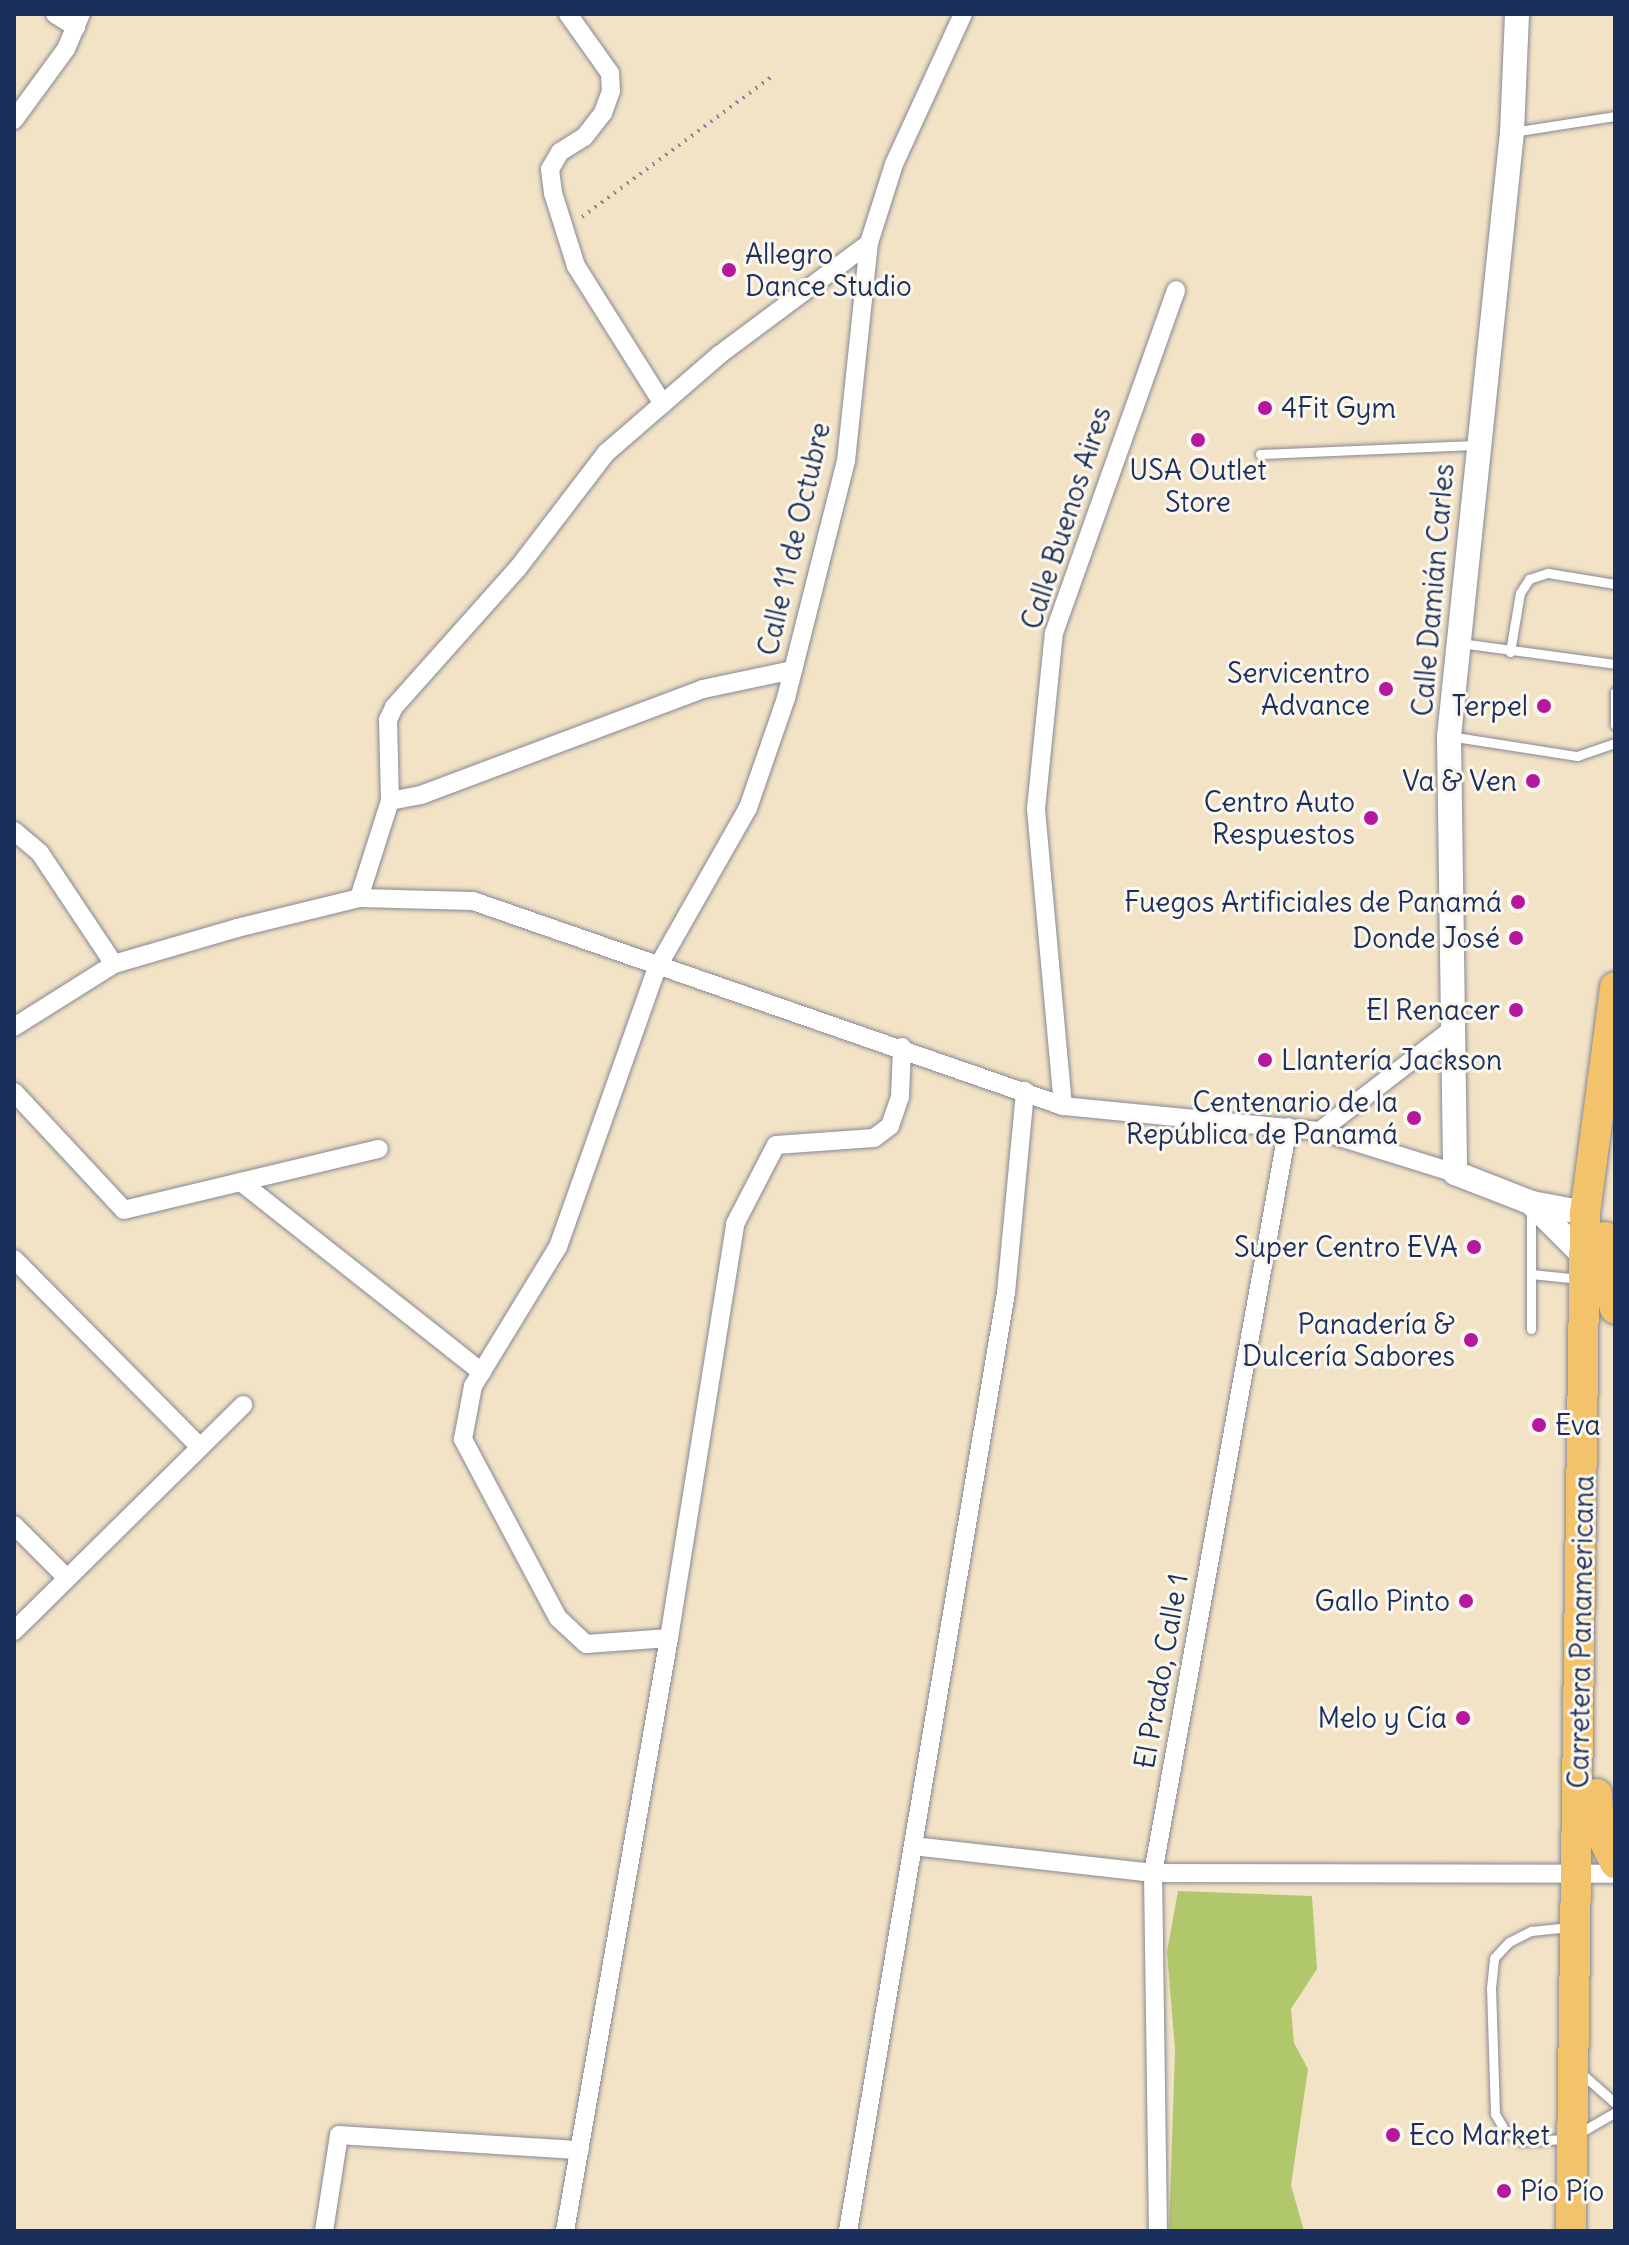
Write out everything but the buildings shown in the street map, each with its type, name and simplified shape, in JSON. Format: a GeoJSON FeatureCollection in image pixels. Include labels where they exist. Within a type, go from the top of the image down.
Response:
{"type":"FeatureCollection","features":[{"type":"Feature","properties":{"kind":"highway","name":"Carretera Panamericana"},"geometry":{"type":"LineString","coordinates":[[1571,2231],[1585,1213],[1615,987]]}},
{"type":"Feature","properties":{"kind":"highway"},"geometry":{"type":"LineString","coordinates":[[1585,1213],[1604,1221],[1605,1271],[1615,1309]]}},
{"type":"Feature","properties":{"kind":"highway"},"geometry":{"type":"LineString","coordinates":[[1583,1516],[1596,1550],[1598,1820],[1615,1863]]}},
{"type":"Feature","properties":{"kind":"street"},"geometry":{"type":"LineString","coordinates":[[14,120],[79,20],[55,14]]}},
{"type":"Feature","properties":{"kind":"street"},"geometry":{"type":"LineString","coordinates":[[568,14],[610,73],[611,91],[603,113],[550,169],[576,266],[663,404]]}},
{"type":"Feature","properties":{"kind":"street","name":"Calle 11 de Octubre"},"geometry":{"type":"LineString","coordinates":[[669,1638],[586,1644],[558,1618],[463,1439],[473,1386],[558,1247],[657,968],[748,808],[793,670],[846,461],[869,243],[894,164],[963,14]]}},
{"type":"Feature","properties":{"kind":"street","name":"Calle Damián Carles"},"geometry":{"type":"LineString","coordinates":[[1455,1173],[1449,736],[1476,445],[1512,132],[1517,14]]}},
{"type":"Feature","properties":{"kind":"street"},"geometry":{"type":"LineString","coordinates":[[359,898],[390,801],[388,720],[394,707],[518,568],[606,453],[663,404],[869,243]]}},
{"type":"Feature","properties":{"kind":"street","name":"Calle Buenos Aires"},"geometry":{"type":"LineString","coordinates":[[1063,1106],[1036,809],[1054,633],[1176,290]]}},
{"type":"Feature","properties":{"kind":"street"},"geometry":{"type":"LineString","coordinates":[[390,801],[421,795],[703,689],[793,670]]}},
{"type":"Feature","properties":{"kind":"street"},"geometry":{"type":"LineString","coordinates":[[14,831],[40,853],[114,964]]}},
{"type":"Feature","properties":{"kind":"street"},"geometry":{"type":"LineString","coordinates":[[14,1027],[114,964],[359,898],[473,901],[657,968],[902,1047],[1063,1106],[1320,1131],[1455,1173],[1532,1203],[1585,1213]]}},
{"type":"Feature","properties":{"kind":"street"},"geometry":{"type":"LineString","coordinates":[[1320,1131],[1451,1030]]}},
{"type":"Feature","properties":{"kind":"street"},"geometry":{"type":"LineString","coordinates":[[565,2231],[669,1638],[735,1224],[776,1145],[874,1138],[890,1126],[900,1097],[902,1047]]}},
{"type":"Feature","properties":{"kind":"street"},"geometry":{"type":"LineString","coordinates":[[848,2231],[1006,1293],[1025,1091]]}},
{"type":"Feature","properties":{"kind":"street"},"geometry":{"type":"LineString","coordinates":[[14,1092],[124,1210],[379,1149]]}},
{"type":"Feature","properties":{"kind":"street","name":"El Prado, Calle 1"},"geometry":{"type":"LineString","coordinates":[[1158,2231],[1153,1873],[1288,1127]]}},
{"type":"Feature","properties":{"kind":"street"},"geometry":{"type":"LineString","coordinates":[[241,1182],[482,1372]]}},
{"type":"Feature","properties":{"kind":"street"},"geometry":{"type":"LineString","coordinates":[[1532,1203],[1585,1268]]}},
{"type":"Feature","properties":{"kind":"street"},"geometry":{"type":"LineString","coordinates":[[14,1259],[200,1447]]}},
{"type":"Feature","properties":{"kind":"street"},"geometry":{"type":"LineString","coordinates":[[14,1631],[243,1405]]}},
{"type":"Feature","properties":{"kind":"street"},"geometry":{"type":"LineString","coordinates":[[14,1525],[67,1578]]}},
{"type":"Feature","properties":{"kind":"street"},"geometry":{"type":"LineString","coordinates":[[913,1846],[1153,1873],[1615,1874]]}},
{"type":"Feature","properties":{"kind":"street"},"geometry":{"type":"LineString","coordinates":[[324,2231],[339,2135],[580,2150]]}},
{"type":"Feature","properties":{"kind":"lane"},"geometry":{"type":"LineString","coordinates":[[1512,132],[1615,116]]}},
{"type":"Feature","properties":{"kind":"lane"},"geometry":{"type":"LineString","coordinates":[[1260,454],[1476,445]]}},
{"type":"Feature","properties":{"kind":"lane"},"geometry":{"type":"LineString","coordinates":[[1510,652],[1520,593],[1529,579],[1548,573],[1615,584]]}},
{"type":"Feature","properties":{"kind":"lane"},"geometry":{"type":"LineString","coordinates":[[1456,643],[1615,664]]}},
{"type":"Feature","properties":{"kind":"lane"},"geometry":{"type":"LineString","coordinates":[[1615,692],[1615,725]]}},
{"type":"Feature","properties":{"kind":"lane"},"geometry":{"type":"LineString","coordinates":[[1449,736],[1577,756],[1615,743]]}},
{"type":"Feature","properties":{"kind":"lane"},"geometry":{"type":"LineString","coordinates":[[1531,1329],[1532,1203]]}},
{"type":"Feature","properties":{"kind":"lane"},"geometry":{"type":"LineString","coordinates":[[1531,1274],[1585,1268]]}},
{"type":"Feature","properties":{"kind":"lane"},"geometry":{"type":"LineString","coordinates":[[1577,1926],[1531,1931],[1509,1942],[1494,1958],[1491,1988],[1495,2114],[1505,2131],[1520,2141],[1573,2139],[1615,2112]]}},
{"type":"Feature","properties":{"kind":"lane"},"geometry":{"type":"LineString","coordinates":[[1575,2059],[1583,2077],[1615,2103]]}},
{"type":"Feature","properties":{"kind":"path"},"geometry":{"type":"LineString","coordinates":[[567,228],[771,77]]}},
{"type":"Feature","properties":{"kind":"green space"},"geometry":{"type":"Polygon","coordinates":[[[1178,1891],[1312,1896],[1317,1969],[1291,2009],[1294,2043],[1308,2069],[1291,2185],[1304,2231],[1169,2231],[1175,2050],[1167,1952],[1178,1891]]]}},
{"type":"Feature","properties":{"kind":"place","name":"Allegro Dance Studio"},"geometry":{"type":"Point","coordinates":[729,270]}},
{"type":"Feature","properties":{"kind":"place","name":"4Fit Gym"},"geometry":{"type":"Point","coordinates":[1265,408]}},
{"type":"Feature","properties":{"kind":"place","name":"USA Outlet Store"},"geometry":{"type":"Point","coordinates":[1198,440]}},
{"type":"Feature","properties":{"kind":"place","name":"Servicentro Advance"},"geometry":{"type":"Point","coordinates":[1386,689]}},
{"type":"Feature","properties":{"kind":"place","name":"Terpel"},"geometry":{"type":"Point","coordinates":[1544,706]}},
{"type":"Feature","properties":{"kind":"place","name":"Va & Ven"},"geometry":{"type":"Point","coordinates":[1533,781]}},
{"type":"Feature","properties":{"kind":"place","name":"Centro Auto Respuestos"},"geometry":{"type":"Point","coordinates":[1371,818]}},
{"type":"Feature","properties":{"kind":"place","name":"Fuegos Artificiales de Panamá"},"geometry":{"type":"Point","coordinates":[1518,902]}},
{"type":"Feature","properties":{"kind":"place","name":"Donde José"},"geometry":{"type":"Point","coordinates":[1516,938]}},
{"type":"Feature","properties":{"kind":"place","name":"El Renacer"},"geometry":{"type":"Point","coordinates":[1516,1010]}},
{"type":"Feature","properties":{"kind":"place","name":"Llantería Jackson"},"geometry":{"type":"Point","coordinates":[1265,1060]}},
{"type":"Feature","properties":{"kind":"place","name":"Centenario de la República de Panamá"},"geometry":{"type":"Point","coordinates":[1414,1118]}},
{"type":"Feature","properties":{"kind":"place","name":"Super Centro EVA"},"geometry":{"type":"Point","coordinates":[1474,1247]}},
{"type":"Feature","properties":{"kind":"place","name":"Panadería & Dulcería Sabores"},"geometry":{"type":"Point","coordinates":[1471,1340]}},
{"type":"Feature","properties":{"kind":"place","name":"Eva"},"geometry":{"type":"Point","coordinates":[1539,1425]}},
{"type":"Feature","properties":{"kind":"place","name":"Gallo Pinto"},"geometry":{"type":"Point","coordinates":[1466,1601]}},
{"type":"Feature","properties":{"kind":"place","name":"Melo y Cía"},"geometry":{"type":"Point","coordinates":[1463,1718]}},
{"type":"Feature","properties":{"kind":"place","name":"Eco Market"},"geometry":{"type":"Point","coordinates":[1393,2135]}},
{"type":"Feature","properties":{"kind":"place","name":"Pío Pío"},"geometry":{"type":"Point","coordinates":[1504,2191]}}]}
